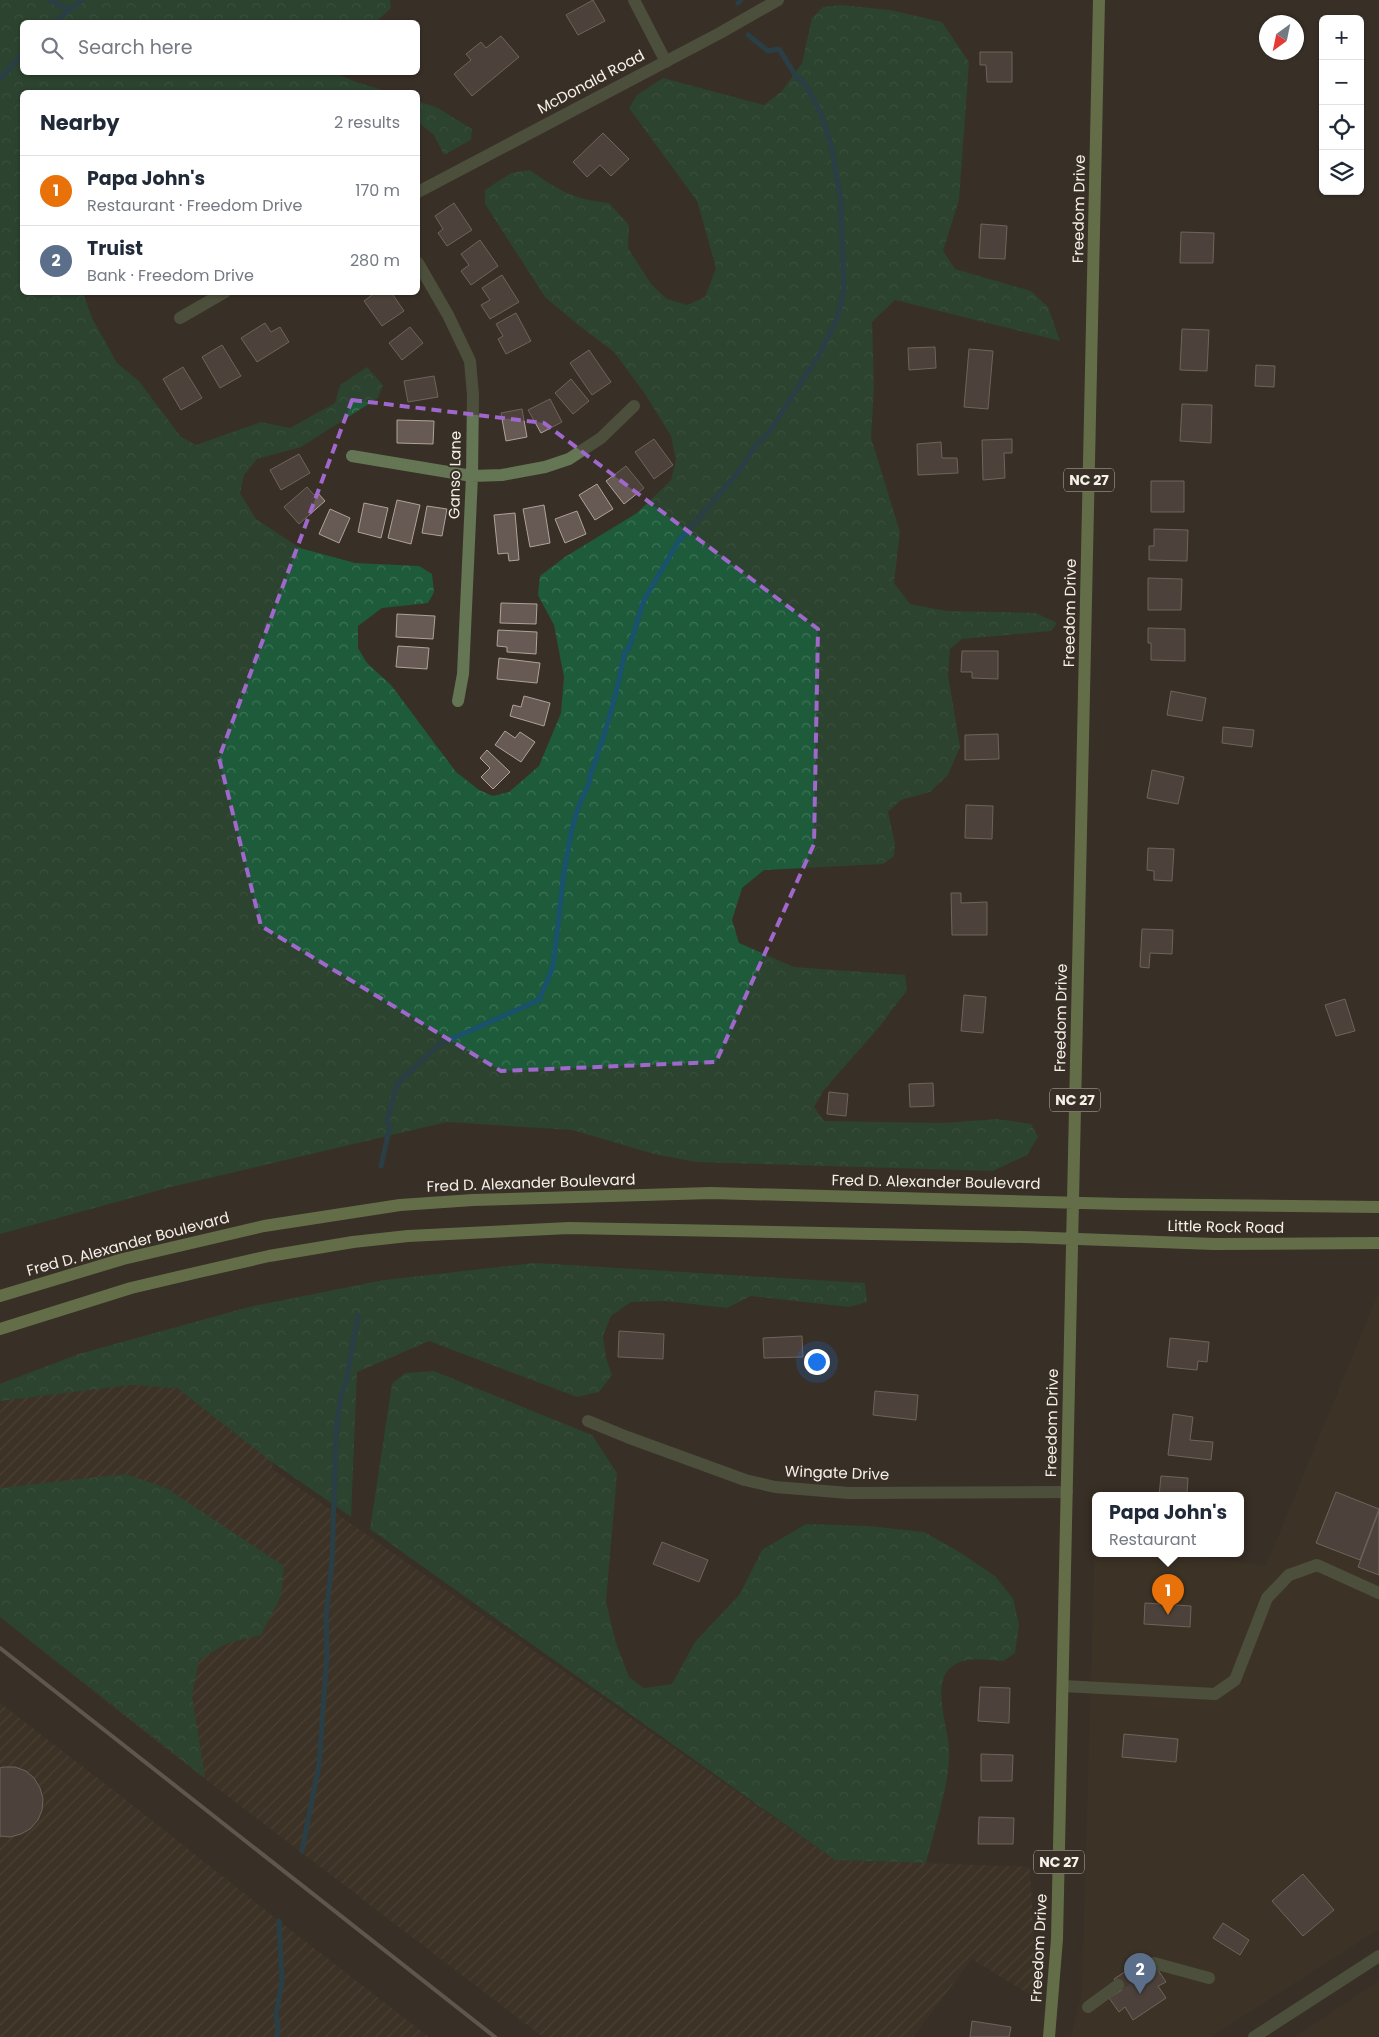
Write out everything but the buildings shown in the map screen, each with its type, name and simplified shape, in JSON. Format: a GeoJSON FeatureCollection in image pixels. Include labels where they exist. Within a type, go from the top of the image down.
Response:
{"type":"FeatureCollection","features":[{"type":"Feature","properties":{"kind":"main road","name":"Freedom Drive"},"geometry":{"type":"LineString","coordinates":[[1049,2037],[1057,1939],[1098,0]]}},
{"type":"Feature","properties":{"kind":"main road","name":"Fred D. Alexander Boulevard"},"geometry":{"type":"LineString","coordinates":[[0,1296],[184,1244],[264,1226],[400,1206],[482,1200],[711,1193],[1073,1202]]}},
{"type":"Feature","properties":{"kind":"main road","name":"Little Rock Road"},"geometry":{"type":"LineString","coordinates":[[1073,1202],[1379,1207]]}},
{"type":"Feature","properties":{"kind":"main road"},"geometry":{"type":"LineString","coordinates":[[0,1329],[131,1288],[269,1256],[353,1242],[408,1236],[569,1228],[1072,1240]]}},
{"type":"Feature","properties":{"kind":"main road","name":"Little Rock Road"},"geometry":{"type":"LineString","coordinates":[[1072,1240],[1214,1244],[1379,1243]]}},
{"type":"Feature","properties":{"kind":"street"},"geometry":{"type":"LineString","coordinates":[[634,0],[666,62]]}},
{"type":"Feature","properties":{"kind":"street","name":"McDonald Road"},"geometry":{"type":"LineString","coordinates":[[420,191],[666,62],[778,0]]}},
{"type":"Feature","properties":{"kind":"street","name":"Ganso Lane"},"geometry":{"type":"LineString","coordinates":[[420,266],[448,315],[470,361],[472,476],[463,674],[458,701]]}},
{"type":"Feature","properties":{"kind":"street"},"geometry":{"type":"LineString","coordinates":[[180,318],[220,295]]}},
{"type":"Feature","properties":{"kind":"street"},"geometry":{"type":"LineString","coordinates":[[352,456],[472,476],[502,475],[545,468],[569,459],[601,438],[634,406]]}},
{"type":"Feature","properties":{"kind":"street","name":"Wingate Drive"},"geometry":{"type":"LineString","coordinates":[[588,1421],[745,1480],[775,1487],[849,1493],[1067,1492]]}},
{"type":"Feature","properties":{"kind":"street"},"geometry":{"type":"LineString","coordinates":[[1063,1686],[1216,1694],[1234,1680],[1267,1598],[1289,1575],[1317,1565],[1379,1593]]}},
{"type":"Feature","properties":{"kind":"street"},"geometry":{"type":"LineString","coordinates":[[1254,2037],[1379,1956]]}},
{"type":"Feature","properties":{"kind":"street"},"geometry":{"type":"LineString","coordinates":[[1136,1973],[1154,1963],[1210,1978]]}},
{"type":"Feature","properties":{"kind":"street"},"geometry":{"type":"LineString","coordinates":[[1088,2007],[1118,1985]]}},
{"type":"Feature","properties":{"kind":"highlighted area"},"geometry":{"type":"Polygon","coordinates":[[[352,400],[544,423],[818,629],[814,844],[716,1062],[501,1071],[261,926],[219,758],[352,400]]]}},
{"type":"Feature","properties":{"kind":"shaded area"},"geometry":{"type":"Polygon","coordinates":[[[384,1280],[534,1296],[279,1406],[272,1469],[835,1860],[1030,1867],[1037,1999],[972,1959],[913,2037],[543,2037],[166,1749],[0,1617],[0,1384],[79,1354],[249,1307],[384,1280]]]}},
{"type":"Feature","properties":{"kind":"shaded area"},"geometry":{"type":"Polygon","coordinates":[[[1379,1292],[1379,1929],[1210,2037],[1071,2037],[1082,1992],[1095,1557],[1206,1557],[1266,1566],[1379,1292]]]}},
{"type":"Feature","properties":{"kind":"shaded area"},"geometry":{"type":"Polygon","coordinates":[[[0,1703],[126,1800],[429,2037],[0,2037],[0,1703]]]}},
{"type":"Feature","properties":{"kind":"shaded area"},"geometry":{"type":"Polygon","coordinates":[[[1379,1981],[1379,2037],[1295,2037],[1379,1981]]]}},
{"type":"Feature","properties":{"kind":"green space"},"geometry":{"type":"Polygon","coordinates":[[[0,0],[390,0],[391,8],[378,20],[20,20],[20,75],[340,75],[382,90],[20,90],[20,295],[84,295],[92,318],[117,363],[139,381],[181,437],[196,445],[261,422],[290,428],[335,403],[340,385],[367,367],[383,385],[378,398],[301,447],[257,459],[244,475],[240,493],[256,519],[300,548],[355,563],[419,566],[432,574],[434,592],[428,603],[382,608],[358,626],[358,648],[367,663],[391,685],[456,772],[479,790],[493,796],[509,792],[539,766],[561,713],[564,677],[554,625],[538,595],[540,576],[565,557],[637,513],[671,480],[676,460],[671,436],[645,394],[614,352],[545,297],[485,204],[485,190],[511,173],[530,170],[567,193],[609,203],[629,225],[628,248],[651,284],[667,299],[687,305],[705,297],[716,268],[697,201],[629,108],[637,95],[663,78],[764,105],[782,91],[802,63],[812,18],[823,7],[841,5],[890,10],[942,22],[969,62],[959,200],[943,251],[955,269],[1031,291],[1048,307],[1060,341],[895,300],[872,322],[874,387],[871,438],[900,532],[894,583],[910,604],[947,611],[1036,613],[1057,623],[1051,631],[962,639],[950,649],[948,675],[960,747],[948,775],[930,792],[901,800],[888,812],[895,844],[894,856],[883,864],[764,870],[742,888],[732,920],[739,943],[794,967],[905,975],[907,990],[880,1026],[824,1090],[814,1107],[824,1121],[942,1123],[997,1119],[1031,1124],[1038,1137],[1027,1155],[993,1171],[696,1162],[654,1154],[572,1130],[447,1122],[171,1187],[0,1234],[0,0]]]}},
{"type":"Feature","properties":{"kind":"green space"},"geometry":{"type":"Polygon","coordinates":[[[420,102],[438,108],[472,129],[471,140],[444,155],[434,135],[420,124],[420,102]]]}},
{"type":"Feature","properties":{"kind":"green space"},"geometry":{"type":"Polygon","coordinates":[[[535,1263],[865,1283],[867,1302],[849,1307],[751,1296],[727,1308],[665,1301],[631,1302],[611,1316],[603,1336],[606,1358],[612,1375],[599,1392],[577,1397],[429,1341],[357,1372],[351,1517],[272,1462],[177,1388],[131,1385],[0,1401],[0,1384],[79,1354],[249,1307],[384,1280],[535,1263]]]}},
{"type":"Feature","properties":{"kind":"green space"},"geometry":{"type":"Polygon","coordinates":[[[434,1371],[592,1435],[617,1473],[606,1602],[616,1643],[629,1677],[644,1688],[672,1684],[695,1642],[740,1594],[762,1550],[806,1524],[869,1526],[924,1532],[958,1551],[995,1576],[1013,1598],[1019,1625],[1015,1653],[1003,1661],[980,1659],[958,1663],[951,1667],[943,1680],[942,1699],[949,1760],[945,1790],[926,1863],[835,1860],[370,1529],[392,1384],[405,1373],[434,1371]]]}},
{"type":"Feature","properties":{"kind":"green space"},"geometry":{"type":"Polygon","coordinates":[[[125,1474],[166,1488],[284,1566],[281,1596],[261,1635],[228,1643],[199,1660],[192,1696],[205,1778],[0,1617],[0,1488],[125,1474]]]}},
{"type":"Feature","properties":{"kind":"waterway"},"geometry":{"type":"LineString","coordinates":[[49,0],[70,10]]}},
{"type":"Feature","properties":{"kind":"waterway"},"geometry":{"type":"LineString","coordinates":[[57,20],[82,0]]}},
{"type":"Feature","properties":{"kind":"waterway"},"geometry":{"type":"LineString","coordinates":[[738,3],[741,0]]}},
{"type":"Feature","properties":{"kind":"waterway"},"geometry":{"type":"LineString","coordinates":[[381,1166],[390,1126],[387,1122],[397,1084],[438,1045],[539,1000],[553,967],[564,872],[571,833],[606,729],[625,651],[629,648],[644,600],[678,542],[739,471],[756,445],[769,432],[819,355],[837,319],[844,289],[841,202],[831,144],[820,111],[803,81],[797,78],[779,49],[768,51],[748,35]]}},
{"type":"Feature","properties":{"kind":"waterway"},"geometry":{"type":"LineString","coordinates":[[0,79],[20,56]]}},
{"type":"Feature","properties":{"kind":"waterway"},"geometry":{"type":"LineString","coordinates":[[302,1851],[319,1765],[327,1654],[326,1616],[332,1562],[336,1432],[341,1394],[346,1382],[358,1316]]}},
{"type":"Feature","properties":{"kind":"waterway"},"geometry":{"type":"LineString","coordinates":[[277,2037],[276,2015],[282,1982],[279,1921]]}},
{"type":"Feature","properties":{"kind":"tunnel"},"geometry":{"type":"LineString","coordinates":[[1118,1985],[1136,1973]]}},
{"type":"Feature","properties":{"kind":"railway"},"geometry":{"type":"LineString","coordinates":[[0,1648],[495,2037]]}},
{"type":"Feature","properties":{"kind":"place","name":"Papa John's"},"geometry":{"type":"Point","coordinates":[1168,1615]}},
{"type":"Feature","properties":{"kind":"place","name":"Truist"},"geometry":{"type":"Point","coordinates":[1140,1994]}}]}
